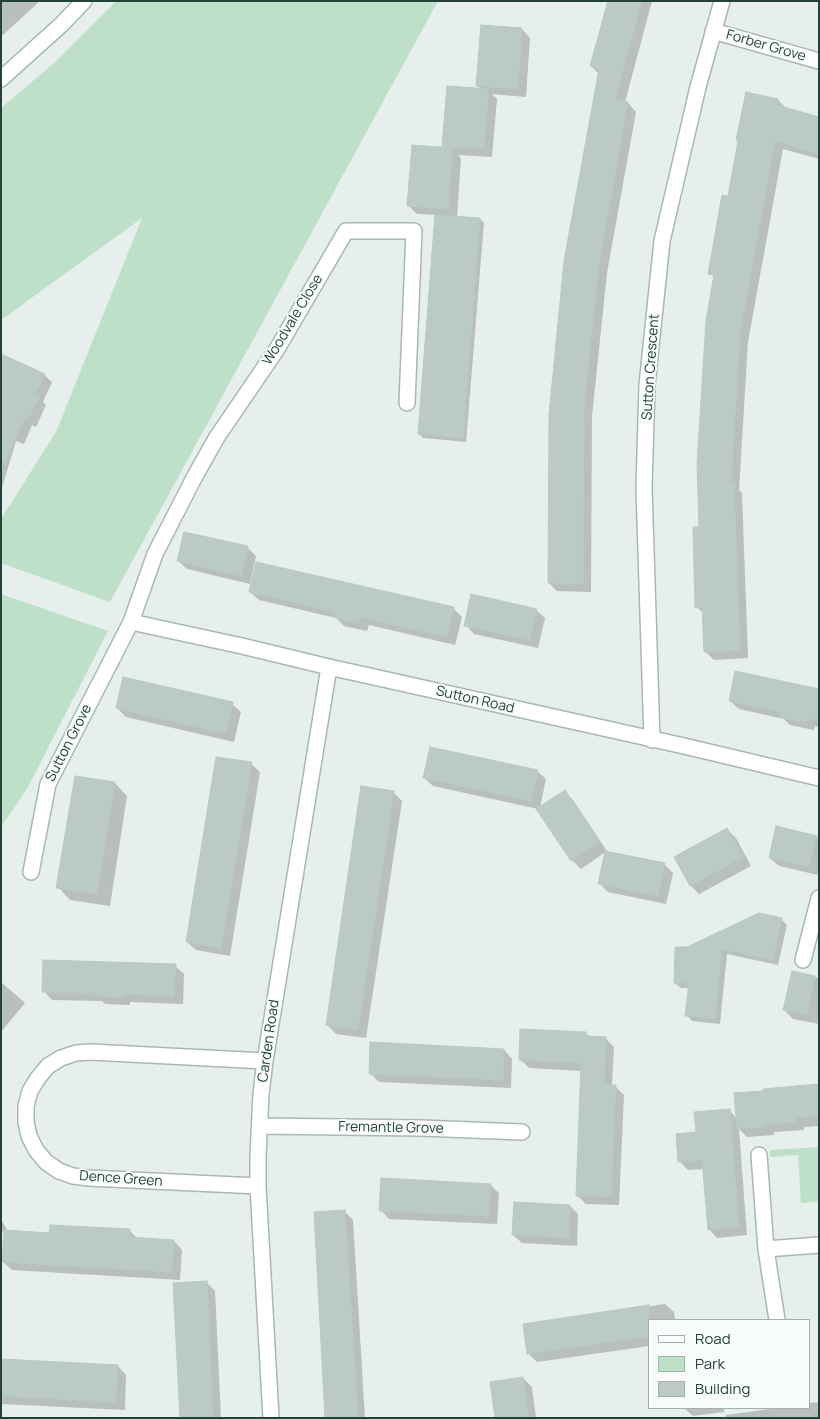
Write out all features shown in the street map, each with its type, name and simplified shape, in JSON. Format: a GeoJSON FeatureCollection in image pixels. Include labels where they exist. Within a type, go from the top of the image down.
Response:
{"type":"FeatureCollection","features":[{"type":"Feature","properties":{"kind":"street"},"geometry":{"type":"LineString","coordinates":[[1,79],[62,24],[84,1]]}},
{"type":"Feature","properties":{"kind":"street","name":"Sutton Crescent"},"geometry":{"type":"LineString","coordinates":[[652,740],[644,488],[647,385],[662,241],[722,1]]}},
{"type":"Feature","properties":{"kind":"street","name":"Forber Grove"},"geometry":{"type":"LineString","coordinates":[[713,31],[819,61]]}},
{"type":"Feature","properties":{"kind":"street","name":"Woodvale Close"},"geometry":{"type":"LineString","coordinates":[[131,622],[155,554],[195,476],[217,437],[277,349],[346,231],[414,230],[407,403]]}},
{"type":"Feature","properties":{"kind":"street","name":"Sutton Road"},"geometry":{"type":"LineString","coordinates":[[131,622],[819,778]]}},
{"type":"Feature","properties":{"kind":"street","name":"Sutton Grove"},"geometry":{"type":"LineString","coordinates":[[31,872],[48,784],[131,622]]}},
{"type":"Feature","properties":{"kind":"street","name":"Carden Road"},"geometry":{"type":"LineString","coordinates":[[271,1418],[258,1186],[265,1061],[329,667]]}},
{"type":"Feature","properties":{"kind":"street"},"geometry":{"type":"LineString","coordinates":[[803,960],[819,898]]}},
{"type":"Feature","properties":{"kind":"street","name":"Dence Green"},"geometry":{"type":"LineString","coordinates":[[258,1186],[73,1176],[59,1171],[46,1162],[36,1150],[29,1136],[26,1122],[26,1106],[30,1091],[48,1066],[61,1058],[76,1053],[91,1052],[265,1061]]}},
{"type":"Feature","properties":{"kind":"street","name":"Fremantle Grove"},"geometry":{"type":"LineString","coordinates":[[260,1126],[421,1128],[522,1132]]}},
{"type":"Feature","properties":{"kind":"street"},"geometry":{"type":"LineString","coordinates":[[759,1156],[766,1249],[777,1319]]}},
{"type":"Feature","properties":{"kind":"street"},"geometry":{"type":"LineString","coordinates":[[766,1249],[819,1245]]}},
{"type":"Feature","properties":{"kind":"green space"},"geometry":{"type":"Polygon","coordinates":[[[116,1],[438,1],[110,602],[1,563],[1,519],[56,432],[142,218],[1,320],[1,108],[54,63],[116,1]]]}},
{"type":"Feature","properties":{"kind":"green space"},"geometry":{"type":"Polygon","coordinates":[[[1,594],[108,631],[27,789],[1,827],[1,594]]]}},
{"type":"Feature","properties":{"kind":"green space"},"geometry":{"type":"Polygon","coordinates":[[[819,1147],[819,1201],[801,1203],[798,1155],[770,1157],[770,1150],[819,1147]]]}},
{"type":"Feature","properties":{"kind":"building"},"geometry":{"type":"Polygon","coordinates":[[[608,1],[642,1],[615,99],[628,102],[599,264],[584,407],[583,584],[548,583],[549,415],[564,261],[599,69],[590,66],[608,1]]]}},
{"type":"Feature","properties":{"kind":"building"},"geometry":{"type":"Polygon","coordinates":[[[481,25],[522,28],[518,89],[476,86],[481,25]]]}},
{"type":"Feature","properties":{"kind":"building"},"geometry":{"type":"Polygon","coordinates":[[[447,86],[489,89],[484,149],[442,146],[447,86]]]}},
{"type":"Feature","properties":{"kind":"building"},"geometry":{"type":"Polygon","coordinates":[[[746,92],[778,99],[777,105],[819,117],[819,154],[775,141],[740,333],[731,483],[734,483],[740,650],[704,652],[702,607],[695,608],[693,527],[699,527],[697,463],[706,321],[714,275],[708,274],[722,195],[728,196],[738,141],[736,140],[746,92]]]}},
{"type":"Feature","properties":{"kind":"building"},"geometry":{"type":"Polygon","coordinates":[[[412,145],[453,148],[448,209],[407,206],[412,145]]]}},
{"type":"Feature","properties":{"kind":"building"},"geometry":{"type":"Polygon","coordinates":[[[435,215],[480,218],[463,438],[418,434],[435,215]]]}},
{"type":"Feature","properties":{"kind":"building"},"geometry":{"type":"Polygon","coordinates":[[[1,354],[45,374],[35,395],[40,396],[28,420],[25,418],[1,470],[1,354]]]}},
{"type":"Feature","properties":{"kind":"building"},"geometry":{"type":"Polygon","coordinates":[[[184,532],[248,546],[241,576],[177,561],[184,532]]]}},
{"type":"Feature","properties":{"kind":"building"},"geometry":{"type":"Polygon","coordinates":[[[256,562],[454,607],[447,637],[360,617],[359,624],[334,617],[335,612],[249,592],[256,562]]]}},
{"type":"Feature","properties":{"kind":"building"},"geometry":{"type":"Polygon","coordinates":[[[471,594],[537,609],[530,640],[464,626],[471,594]]]}},
{"type":"Feature","properties":{"kind":"building"},"geometry":{"type":"Polygon","coordinates":[[[735,671],[819,689],[819,721],[807,718],[806,722],[793,720],[780,717],[781,712],[729,701],[735,671]]]}},
{"type":"Feature","properties":{"kind":"building"},"geometry":{"type":"Polygon","coordinates":[[[123,677],[233,702],[226,734],[116,708],[123,677]]]}},
{"type":"Feature","properties":{"kind":"building"},"geometry":{"type":"Polygon","coordinates":[[[430,747],[538,770],[531,801],[423,778],[430,747]]]}},
{"type":"Feature","properties":{"kind":"building"},"geometry":{"type":"Polygon","coordinates":[[[216,757],[252,762],[221,948],[186,942],[216,757]]]}},
{"type":"Feature","properties":{"kind":"building"},"geometry":{"type":"Polygon","coordinates":[[[75,776],[115,782],[97,894],[56,888],[75,776]]]}},
{"type":"Feature","properties":{"kind":"building"},"geometry":{"type":"Polygon","coordinates":[[[361,786],[394,791],[358,1030],[326,1025],[361,786]]]}},
{"type":"Feature","properties":{"kind":"building"},"geometry":{"type":"Polygon","coordinates":[[[565,790],[600,842],[571,861],[536,809],[565,790]]]}},
{"type":"Feature","properties":{"kind":"building"},"geometry":{"type":"Polygon","coordinates":[[[776,826],[817,836],[809,867],[769,858],[776,826]]]}},
{"type":"Feature","properties":{"kind":"building"},"geometry":{"type":"Polygon","coordinates":[[[727,828],[743,857],[690,886],[674,857],[727,828]]]}},
{"type":"Feature","properties":{"kind":"building"},"geometry":{"type":"Polygon","coordinates":[[[605,851],[665,863],[658,896],[598,884],[605,851]]]}},
{"type":"Feature","properties":{"kind":"building"},"geometry":{"type":"Polygon","coordinates":[[[759,913],[782,918],[773,960],[722,949],[715,1019],[685,1016],[689,983],[674,983],[675,947],[687,947],[759,913]]]}},
{"type":"Feature","properties":{"kind":"building"},"geometry":{"type":"Polygon","coordinates":[[[43,960],[176,964],[174,996],[122,994],[122,997],[108,997],[95,996],[95,993],[42,992],[43,960]]]}},
{"type":"Feature","properties":{"kind":"building"},"geometry":{"type":"Polygon","coordinates":[[[792,971],[815,976],[807,1015],[783,1010],[792,971]]]}},
{"type":"Feature","properties":{"kind":"building"},"geometry":{"type":"Polygon","coordinates":[[[520,1029],[586,1032],[586,1036],[606,1037],[604,1085],[616,1085],[611,1197],[576,1196],[581,1063],[519,1060],[520,1029]]]}},
{"type":"Feature","properties":{"kind":"building"},"geometry":{"type":"Polygon","coordinates":[[[370,1042],[504,1049],[503,1080],[369,1074],[370,1042]]]}},
{"type":"Feature","properties":{"kind":"building"},"geometry":{"type":"Polygon","coordinates":[[[819,1084],[819,1116],[796,1118],[796,1122],[766,1124],[766,1127],[737,1129],[734,1093],[819,1084]]]}},
{"type":"Feature","properties":{"kind":"building"},"geometry":{"type":"Polygon","coordinates":[[[730,1109],[739,1227],[708,1230],[702,1160],[678,1162],[676,1134],[696,1132],[694,1112],[730,1109]]]}},
{"type":"Feature","properties":{"kind":"building"},"geometry":{"type":"Polygon","coordinates":[[[381,1178],[491,1184],[489,1216],[379,1211],[381,1178]]]}},
{"type":"Feature","properties":{"kind":"building"},"geometry":{"type":"Polygon","coordinates":[[[514,1202],[570,1205],[569,1238],[512,1235],[514,1202]]]}},
{"type":"Feature","properties":{"kind":"building"},"geometry":{"type":"Polygon","coordinates":[[[345,1210],[358,1418],[325,1418],[314,1212],[345,1210]]]}},
{"type":"Feature","properties":{"kind":"building"},"geometry":{"type":"Polygon","coordinates":[[[50,1225],[130,1229],[129,1237],[174,1240],[172,1272],[2,1262],[4,1230],[49,1233],[50,1225]]]}},
{"type":"Feature","properties":{"kind":"building"},"geometry":{"type":"Polygon","coordinates":[[[207,1281],[213,1418],[180,1418],[173,1283],[207,1281]]]}},
{"type":"Feature","properties":{"kind":"building"},"geometry":{"type":"Polygon","coordinates":[[[649,1305],[648,1336],[527,1354],[523,1324],[649,1305]]]}},
{"type":"Feature","properties":{"kind":"building"},"geometry":{"type":"Polygon","coordinates":[[[1,1359],[118,1365],[116,1402],[1,1396],[1,1359]]]}},
{"type":"Feature","properties":{"kind":"building"},"geometry":{"type":"Polygon","coordinates":[[[523,1377],[529,1418],[495,1418],[490,1382],[523,1377]]]}}]}
